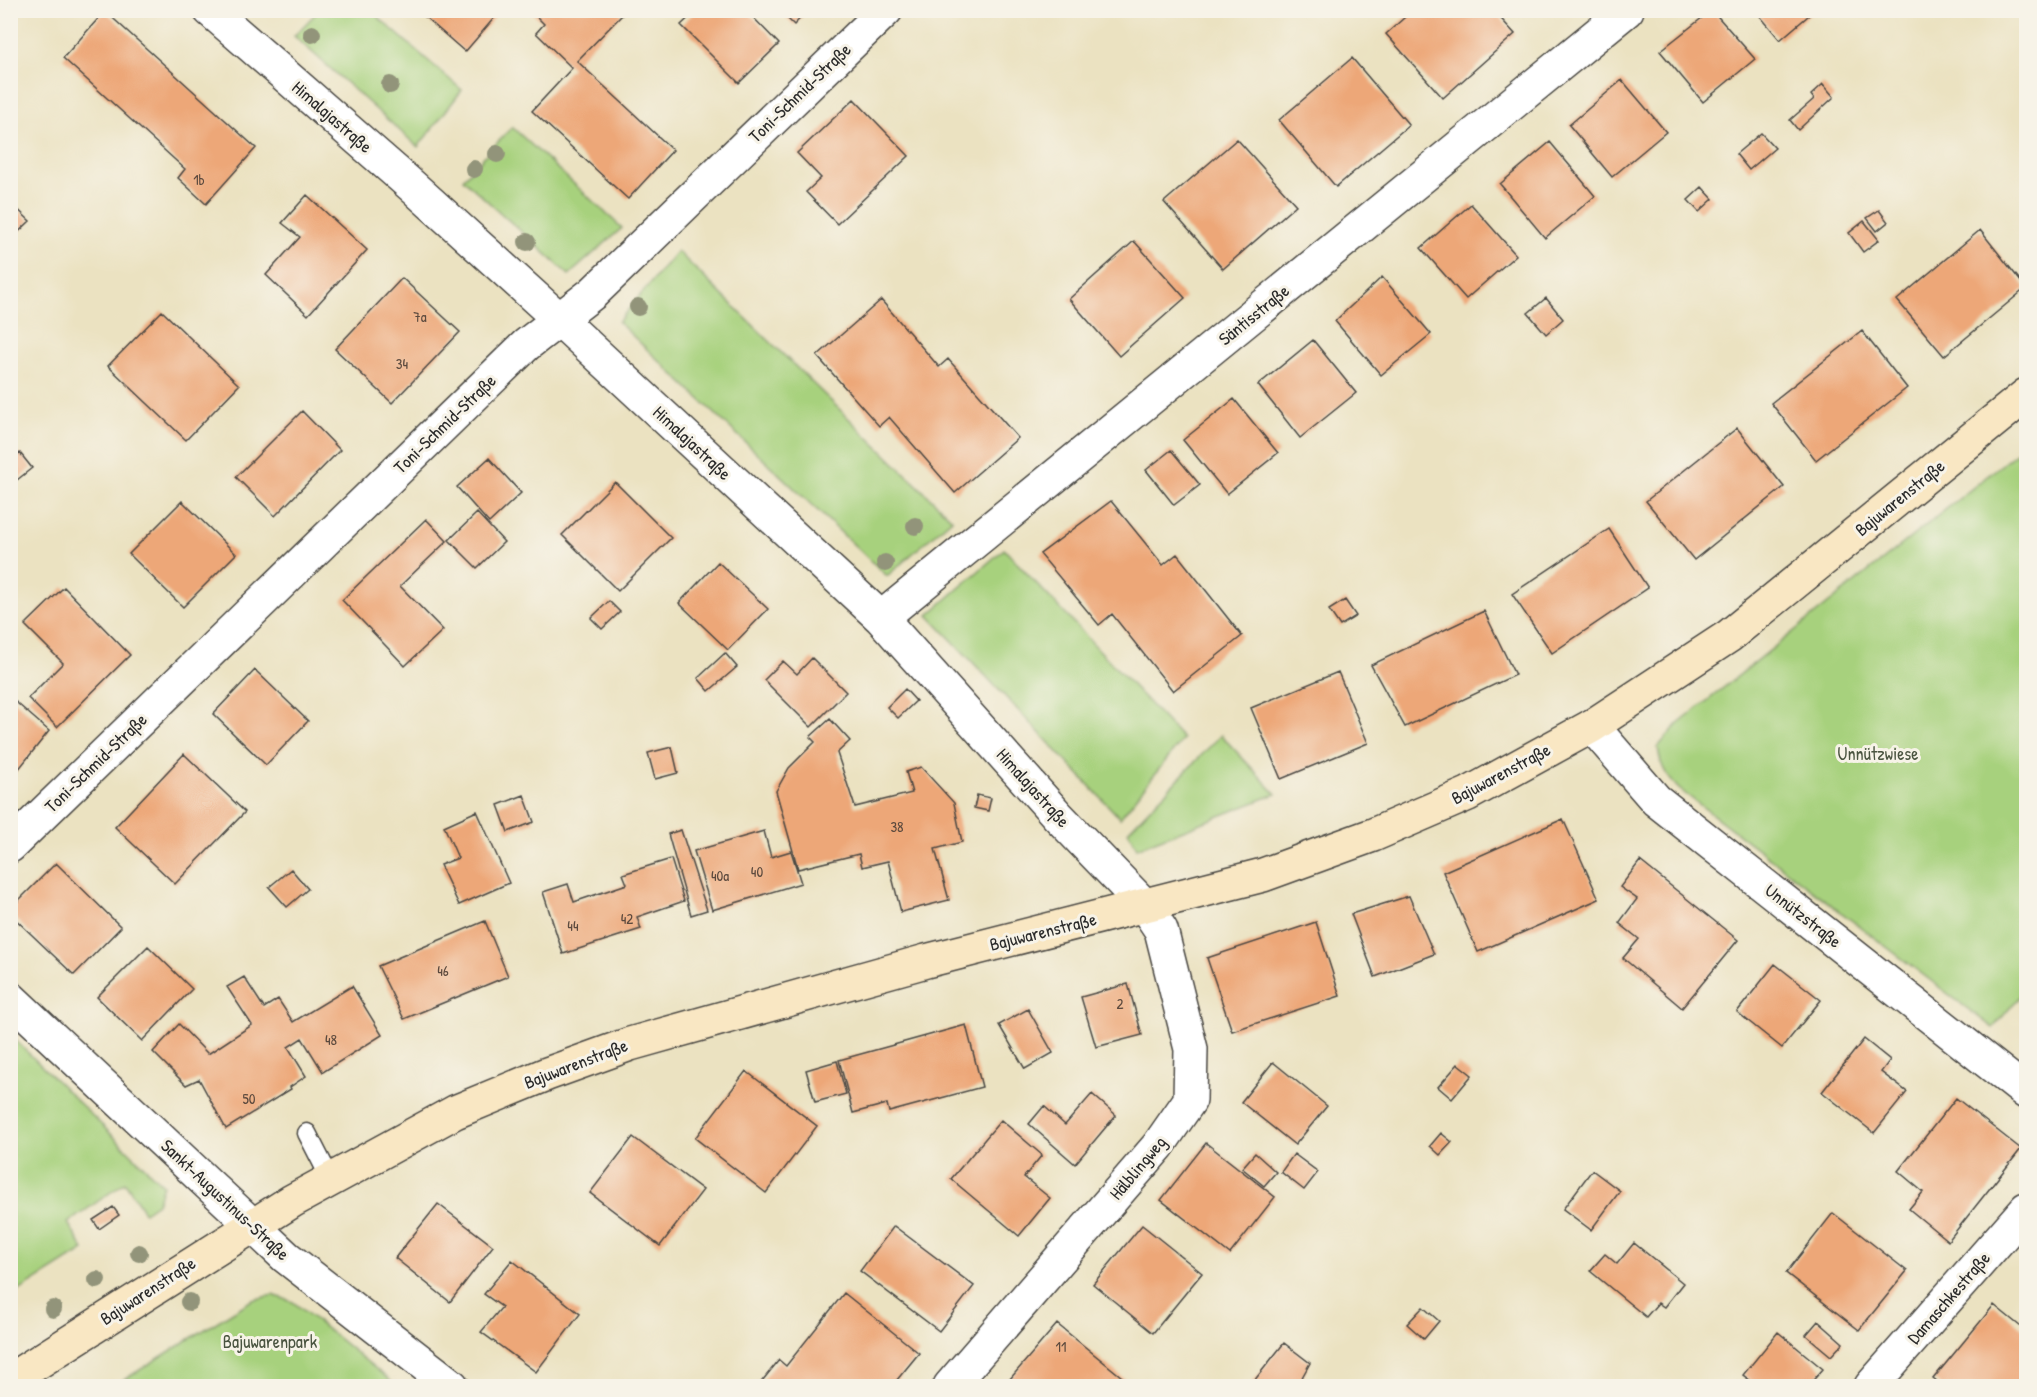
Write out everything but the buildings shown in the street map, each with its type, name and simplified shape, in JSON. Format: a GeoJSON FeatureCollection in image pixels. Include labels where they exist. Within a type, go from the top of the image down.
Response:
{"type":"FeatureCollection","features":[{"type":"Feature","properties":{"kind":"main road","name":"Bajuwarenstraße"},"geometry":{"type":"LineString","coordinates":[[10,1380],[251,1225],[330,1179],[455,1112],[630,1044],[926,961],[1263,875],[1373,835],[1468,794],[1592,726],[1729,636],[2026,395]]}},
{"type":"Feature","properties":{"kind":"street","name":"Himalajastraße"},"geometry":{"type":"LineString","coordinates":[[210,10],[412,186],[560,320],[880,618],[1058,816],[1145,906]]}},
{"type":"Feature","properties":{"kind":"street","name":"Toni-Schmid-Straße"},"geometry":{"type":"LineString","coordinates":[[10,846],[526,345],[593,293],[886,10]]}},
{"type":"Feature","properties":{"kind":"street","name":"Säntisstraße"},"geometry":{"type":"LineString","coordinates":[[880,618],[1627,10]]}},
{"type":"Feature","properties":{"kind":"street","name":"Unnützstraße"},"geometry":{"type":"LineString","coordinates":[[1592,726],[1656,800],[2026,1092]]}},
{"type":"Feature","properties":{"kind":"street","name":"Hälblingweg"},"geometry":{"type":"LineString","coordinates":[[950,1386],[1158,1146],[1190,1100],[1191,1049],[1161,930],[1145,906]]}},
{"type":"Feature","properties":{"kind":"street","name":"Sankt-Augustinus-Straße"},"geometry":{"type":"LineString","coordinates":[[10,998],[286,1257],[452,1386]]}},
{"type":"Feature","properties":{"kind":"street","name":"Damaschkestraße"},"geometry":{"type":"LineString","coordinates":[[1871,1386],[2026,1209]]}},
{"type":"Feature","properties":{"kind":"lane"},"geometry":{"type":"LineString","coordinates":[[307,1133],[330,1179]]}},
{"type":"Feature","properties":{"kind":"green space"},"geometry":{"type":"Polygon","coordinates":[[[319,10],[371,11],[462,90],[418,147],[294,36],[319,10]]]}},
{"type":"Feature","properties":{"kind":"green space"},"geometry":{"type":"Polygon","coordinates":[[[512,127],[622,228],[569,275],[463,179],[512,127]]]}},
{"type":"Feature","properties":{"kind":"green space"},"geometry":{"type":"Polygon","coordinates":[[[677,251],[952,519],[887,576],[618,322],[677,251]]]}},
{"type":"Feature","properties":{"kind":"green space","name":"Unnützwiese"},"geometry":{"type":"Polygon","coordinates":[[[2026,445],[2026,989],[1993,1028],[1679,789],[1664,770],[1658,747],[1677,725],[2026,445]]]}},
{"type":"Feature","properties":{"kind":"green space"},"geometry":{"type":"Polygon","coordinates":[[[1004,549],[1183,739],[1120,818],[928,615],[1004,549]]]}},
{"type":"Feature","properties":{"kind":"green space"},"geometry":{"type":"Polygon","coordinates":[[[1221,735],[1276,794],[1137,848],[1128,831],[1221,735]]]}},
{"type":"Feature","properties":{"kind":"green space"},"geometry":{"type":"Polygon","coordinates":[[[11,1036],[163,1185],[157,1203],[144,1212],[125,1182],[68,1223],[84,1250],[11,1296],[11,1036]]]}},
{"type":"Feature","properties":{"kind":"green space","name":"Bajuwarenpark"},"geometry":{"type":"Polygon","coordinates":[[[273,1295],[293,1302],[397,1386],[114,1386],[252,1300],[273,1295]]]}}]}
